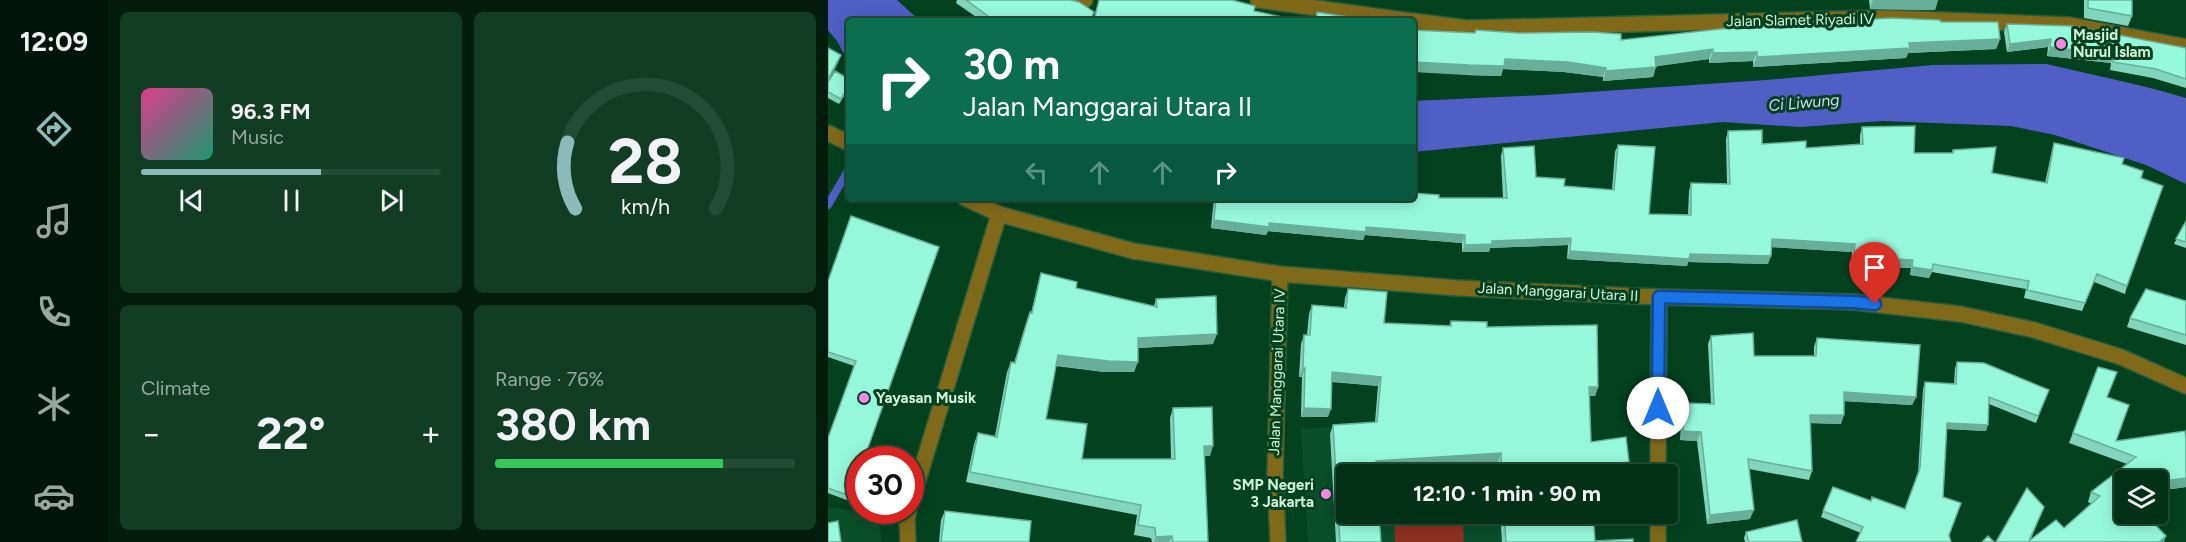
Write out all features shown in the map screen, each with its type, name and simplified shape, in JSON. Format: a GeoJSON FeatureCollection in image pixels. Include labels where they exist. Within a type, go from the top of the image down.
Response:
{"type":"FeatureCollection","features":[{"type":"Feature","properties":{"kind":"street"},"geometry":{"type":"LineString","coordinates":[[1074,0],[1085,0]]}},
{"type":"Feature","properties":{"kind":"street","name":"Jalan Slamet Riyadi IV"},"geometry":{"type":"LineString","coordinates":[[1258,0],[1390,18]]}},
{"type":"Feature","properties":{"kind":"street","name":"Jalan Slamet Riyadi IV"},"geometry":{"type":"LineString","coordinates":[[1416,22],[1467,28],[1898,18],[2070,24],[2186,47]]}},
{"type":"Feature","properties":{"kind":"street"},"geometry":{"type":"LineString","coordinates":[[831,135],[846,142]]}},
{"type":"Feature","properties":{"kind":"street","name":"Jalan Manggarai Utara II"},"geometry":{"type":"LineString","coordinates":[[971,201],[999,214],[1133,251],[1280,274],[1458,288],[1659,297],[1854,302],[1960,314],[2034,330],[2121,357],[2186,386]]}},
{"type":"Feature","properties":{"kind":"street"},"geometry":{"type":"LineString","coordinates":[[924,462],[999,214]]}},
{"type":"Feature","properties":{"kind":"street","name":"Jalan Manggarai Utara IV"},"geometry":{"type":"LineString","coordinates":[[1278,542],[1275,474],[1280,274]]}},
{"type":"Feature","properties":{"kind":"street"},"geometry":{"type":"LineString","coordinates":[[1658,464],[1659,297]]}},
{"type":"Feature","properties":{"kind":"street"},"geometry":{"type":"LineString","coordinates":[[907,524],[908,542]]}},
{"type":"Feature","properties":{"kind":"street"},"geometry":{"type":"LineString","coordinates":[[1658,524],[1658,542]]}},
{"type":"Feature","properties":{"kind":"shaded area","name":"SMP Negeri 3 Jakarta"},"geometry":{"type":"Polygon","coordinates":[[[1588,411],[1591,464],[1336,464],[1336,524],[1595,524],[1596,542],[1308,542],[1301,429],[1588,411]]]}},
{"type":"Feature","properties":{"kind":"shaded area"},"geometry":{"type":"Polygon","coordinates":[[[828,507],[846,509],[846,524],[880,524],[881,542],[828,542],[828,507]]]}},
{"type":"Feature","properties":{"kind":"shaded area"},"geometry":{"type":"Polygon","coordinates":[[[1394,524],[1463,524],[1464,542],[1395,542],[1394,524]]]}},
{"type":"Feature","properties":{"kind":"water"},"geometry":{"type":"Polygon","coordinates":[[[828,0],[897,0],[917,18],[846,18],[846,58],[828,30],[828,0]]]}},
{"type":"Feature","properties":{"kind":"water","name":"Ci Liwung"},"geometry":{"type":"Polygon","coordinates":[[[2046,64],[2186,98],[2186,184],[2146,165],[2055,135],[2011,126],[1882,121],[1801,127],[1723,122],[1416,152],[1416,101],[1545,95],[1766,80],[1933,65],[2046,64]]]}},
{"type":"Feature","properties":{"kind":"building"},"geometry":{"type":"Polygon","coordinates":[[[966,0],[1071,0],[1079,2],[1094,12],[1091,18],[991,18],[966,0]]]}},
{"type":"Feature","properties":{"kind":"building"},"geometry":{"type":"Polygon","coordinates":[[[1099,0],[1232,0],[1255,6],[1254,11],[1287,18],[1094,18],[1099,0]]]}},
{"type":"Feature","properties":{"kind":"building"},"geometry":{"type":"Polygon","coordinates":[[[2088,0],[2132,0],[2132,16],[2088,8],[2088,0]]]}},
{"type":"Feature","properties":{"kind":"building"},"geometry":{"type":"Polygon","coordinates":[[[1317,12],[1355,18],[1316,18],[1317,12]]]}},
{"type":"Feature","properties":{"kind":"building"},"geometry":{"type":"Polygon","coordinates":[[[1891,18],[1940,20],[1941,22],[1998,22],[2000,39],[1909,43],[1910,48],[1757,57],[1757,52],[1713,53],[1713,49],[1655,57],[1656,67],[1606,71],[1606,68],[1568,62],[1505,59],[1504,66],[1416,62],[1416,30],[1475,33],[1476,30],[1519,33],[1592,32],[1621,34],[1621,40],[1755,26],[1891,18]]]}},
{"type":"Feature","properties":{"kind":"building"},"geometry":{"type":"Polygon","coordinates":[[[2007,24],[2072,26],[2186,48],[2186,79],[2156,69],[2113,62],[2114,55],[2050,47],[2051,39],[2010,44],[2007,24]]]}},
{"type":"Feature","properties":{"kind":"building"},"geometry":{"type":"Polygon","coordinates":[[[828,48],[841,55],[828,79],[828,48]]]}},
{"type":"Feature","properties":{"kind":"building"},"geometry":{"type":"Polygon","coordinates":[[[835,71],[846,77],[846,91],[841,99],[828,92],[828,82],[835,71]]]}},
{"type":"Feature","properties":{"kind":"building"},"geometry":{"type":"Polygon","coordinates":[[[1915,126],[1914,153],[1953,153],[1953,150],[1996,147],[1992,173],[2047,183],[2054,143],[2124,158],[2122,164],[2143,171],[2141,178],[2163,186],[2127,286],[2097,274],[2085,303],[2027,290],[2029,281],[1933,264],[1932,270],[1912,267],[1913,260],[1872,258],[1872,255],[1854,254],[1855,244],[1772,239],[1771,256],[1690,254],[1689,259],[1570,251],[1571,238],[1492,241],[1492,244],[1465,245],[1465,235],[1366,227],[1366,232],[1269,223],[1269,227],[1214,220],[1216,201],[1416,201],[1416,193],[1439,195],[1439,198],[1507,198],[1503,148],[1534,146],[1536,177],[1565,179],[1564,186],[1614,190],[1618,145],[1655,147],[1649,214],[1691,215],[1691,183],[1730,184],[1728,131],[1762,130],[1762,144],[1806,141],[1806,148],[1863,144],[1862,127],[1915,126]]]}},
{"type":"Feature","properties":{"kind":"building","name":"Yayasan Musik"},"geometry":{"type":"Polygon","coordinates":[[[851,216],[939,247],[869,446],[846,446],[846,495],[828,488],[828,438],[856,361],[828,352],[828,281],[851,216]]]}},
{"type":"Feature","properties":{"kind":"building"},"geometry":{"type":"Polygon","coordinates":[[[2186,221],[2186,242],[2176,239],[2186,221]]]}},
{"type":"Feature","properties":{"kind":"building"},"geometry":{"type":"Polygon","coordinates":[[[1041,273],[1077,282],[1076,288],[1157,307],[1156,299],[1216,296],[1217,334],[1138,338],[1138,362],[1058,355],[1046,419],[1087,424],[1082,459],[1175,459],[1173,408],[1212,407],[1213,446],[1204,446],[1208,542],[1173,542],[1172,536],[1156,537],[1155,528],[1138,525],[1141,505],[970,472],[978,433],[997,437],[1011,362],[1015,363],[1030,312],[1032,313],[1041,273]]]}},
{"type":"Feature","properties":{"kind":"building"},"geometry":{"type":"Polygon","coordinates":[[[1348,289],[1387,292],[1384,323],[1451,326],[1451,321],[1487,322],[1487,327],[1597,325],[1598,387],[1589,387],[1591,442],[1626,437],[1629,462],[1502,464],[1501,453],[1376,461],[1376,464],[1336,464],[1336,475],[1333,425],[1377,422],[1381,377],[1332,372],[1331,409],[1304,408],[1304,335],[1310,335],[1312,305],[1346,308],[1348,289]]]}},
{"type":"Feature","properties":{"kind":"building"},"geometry":{"type":"Polygon","coordinates":[[[2146,289],[2186,301],[2186,335],[2130,318],[2146,289]]]}},
{"type":"Feature","properties":{"kind":"building"},"geometry":{"type":"Polygon","coordinates":[[[1753,333],[1754,356],[1816,356],[1817,338],[1920,345],[1916,397],[1844,392],[1844,415],[1810,415],[1812,471],[1748,459],[1754,510],[1710,515],[1701,432],[1683,431],[1685,403],[1714,404],[1711,336],[1753,333]]]}},
{"type":"Feature","properties":{"kind":"building"},"geometry":{"type":"Polygon","coordinates":[[[1957,362],[1984,363],[2049,390],[2038,416],[1989,397],[1988,425],[1947,423],[1943,497],[1961,503],[1949,535],[1951,542],[1856,542],[1863,527],[1823,511],[1833,487],[1871,501],[1872,497],[1905,509],[1920,468],[1925,382],[1956,384],[1957,362]]]}},
{"type":"Feature","properties":{"kind":"building"},"geometry":{"type":"Polygon","coordinates":[[[2098,367],[2117,372],[2107,397],[2129,405],[2116,441],[2185,431],[2186,478],[2168,480],[2168,470],[2119,470],[2136,457],[2073,433],[2098,367]]]}},
{"type":"Feature","properties":{"kind":"building"},"geometry":{"type":"Polygon","coordinates":[[[2114,474],[2114,524],[2155,524],[2166,536],[2159,542],[1996,542],[2027,488],[2044,507],[2029,541],[2056,520],[2064,528],[2100,496],[2091,492],[2114,474]]]}},
{"type":"Feature","properties":{"kind":"building"},"geometry":{"type":"Polygon","coordinates":[[[945,511],[1031,521],[1029,542],[941,542],[945,511]]]}},
{"type":"Feature","properties":{"kind":"building"},"geometry":{"type":"Polygon","coordinates":[[[1797,520],[1802,542],[1749,542],[1746,532],[1797,520]]]}},
{"type":"Feature","properties":{"kind":"building"},"geometry":{"type":"Polygon","coordinates":[[[838,521],[841,542],[828,542],[828,523],[838,521]]]}},
{"type":"Feature","properties":{"kind":"building"},"geometry":{"type":"Polygon","coordinates":[[[1339,524],[1380,524],[1381,542],[1340,542],[1339,524]]]}},
{"type":"Feature","properties":{"kind":"building"},"geometry":{"type":"Polygon","coordinates":[[[1505,524],[1594,524],[1595,541],[1633,539],[1633,542],[1506,542],[1505,524]]]}},
{"type":"Feature","properties":{"kind":"building"},"geometry":{"type":"Polygon","coordinates":[[[1988,536],[1994,542],[1982,542],[1988,536]]]}},
{"type":"Feature","properties":{"kind":"waterway"},"geometry":{"type":"LineString","coordinates":[[828,205],[846,174]]}},
{"type":"Feature","properties":{"kind":"place","name":"Masjid Nurul Islam"},"geometry":{"type":"Point","coordinates":[2061,44]}},
{"type":"Feature","properties":{"kind":"place","name":"Yayasan Musik"},"geometry":{"type":"Point","coordinates":[864,398]}},
{"type":"Feature","properties":{"kind":"place","name":"SMP Negeri 3 Jakarta"},"geometry":{"type":"Point","coordinates":[1326,494]}},
{"type":"Feature","properties":{"kind":"route"},"geometry":{"type":"LineString","coordinates":[[1658,408],[1659,297],[1875,304]]}}]}
